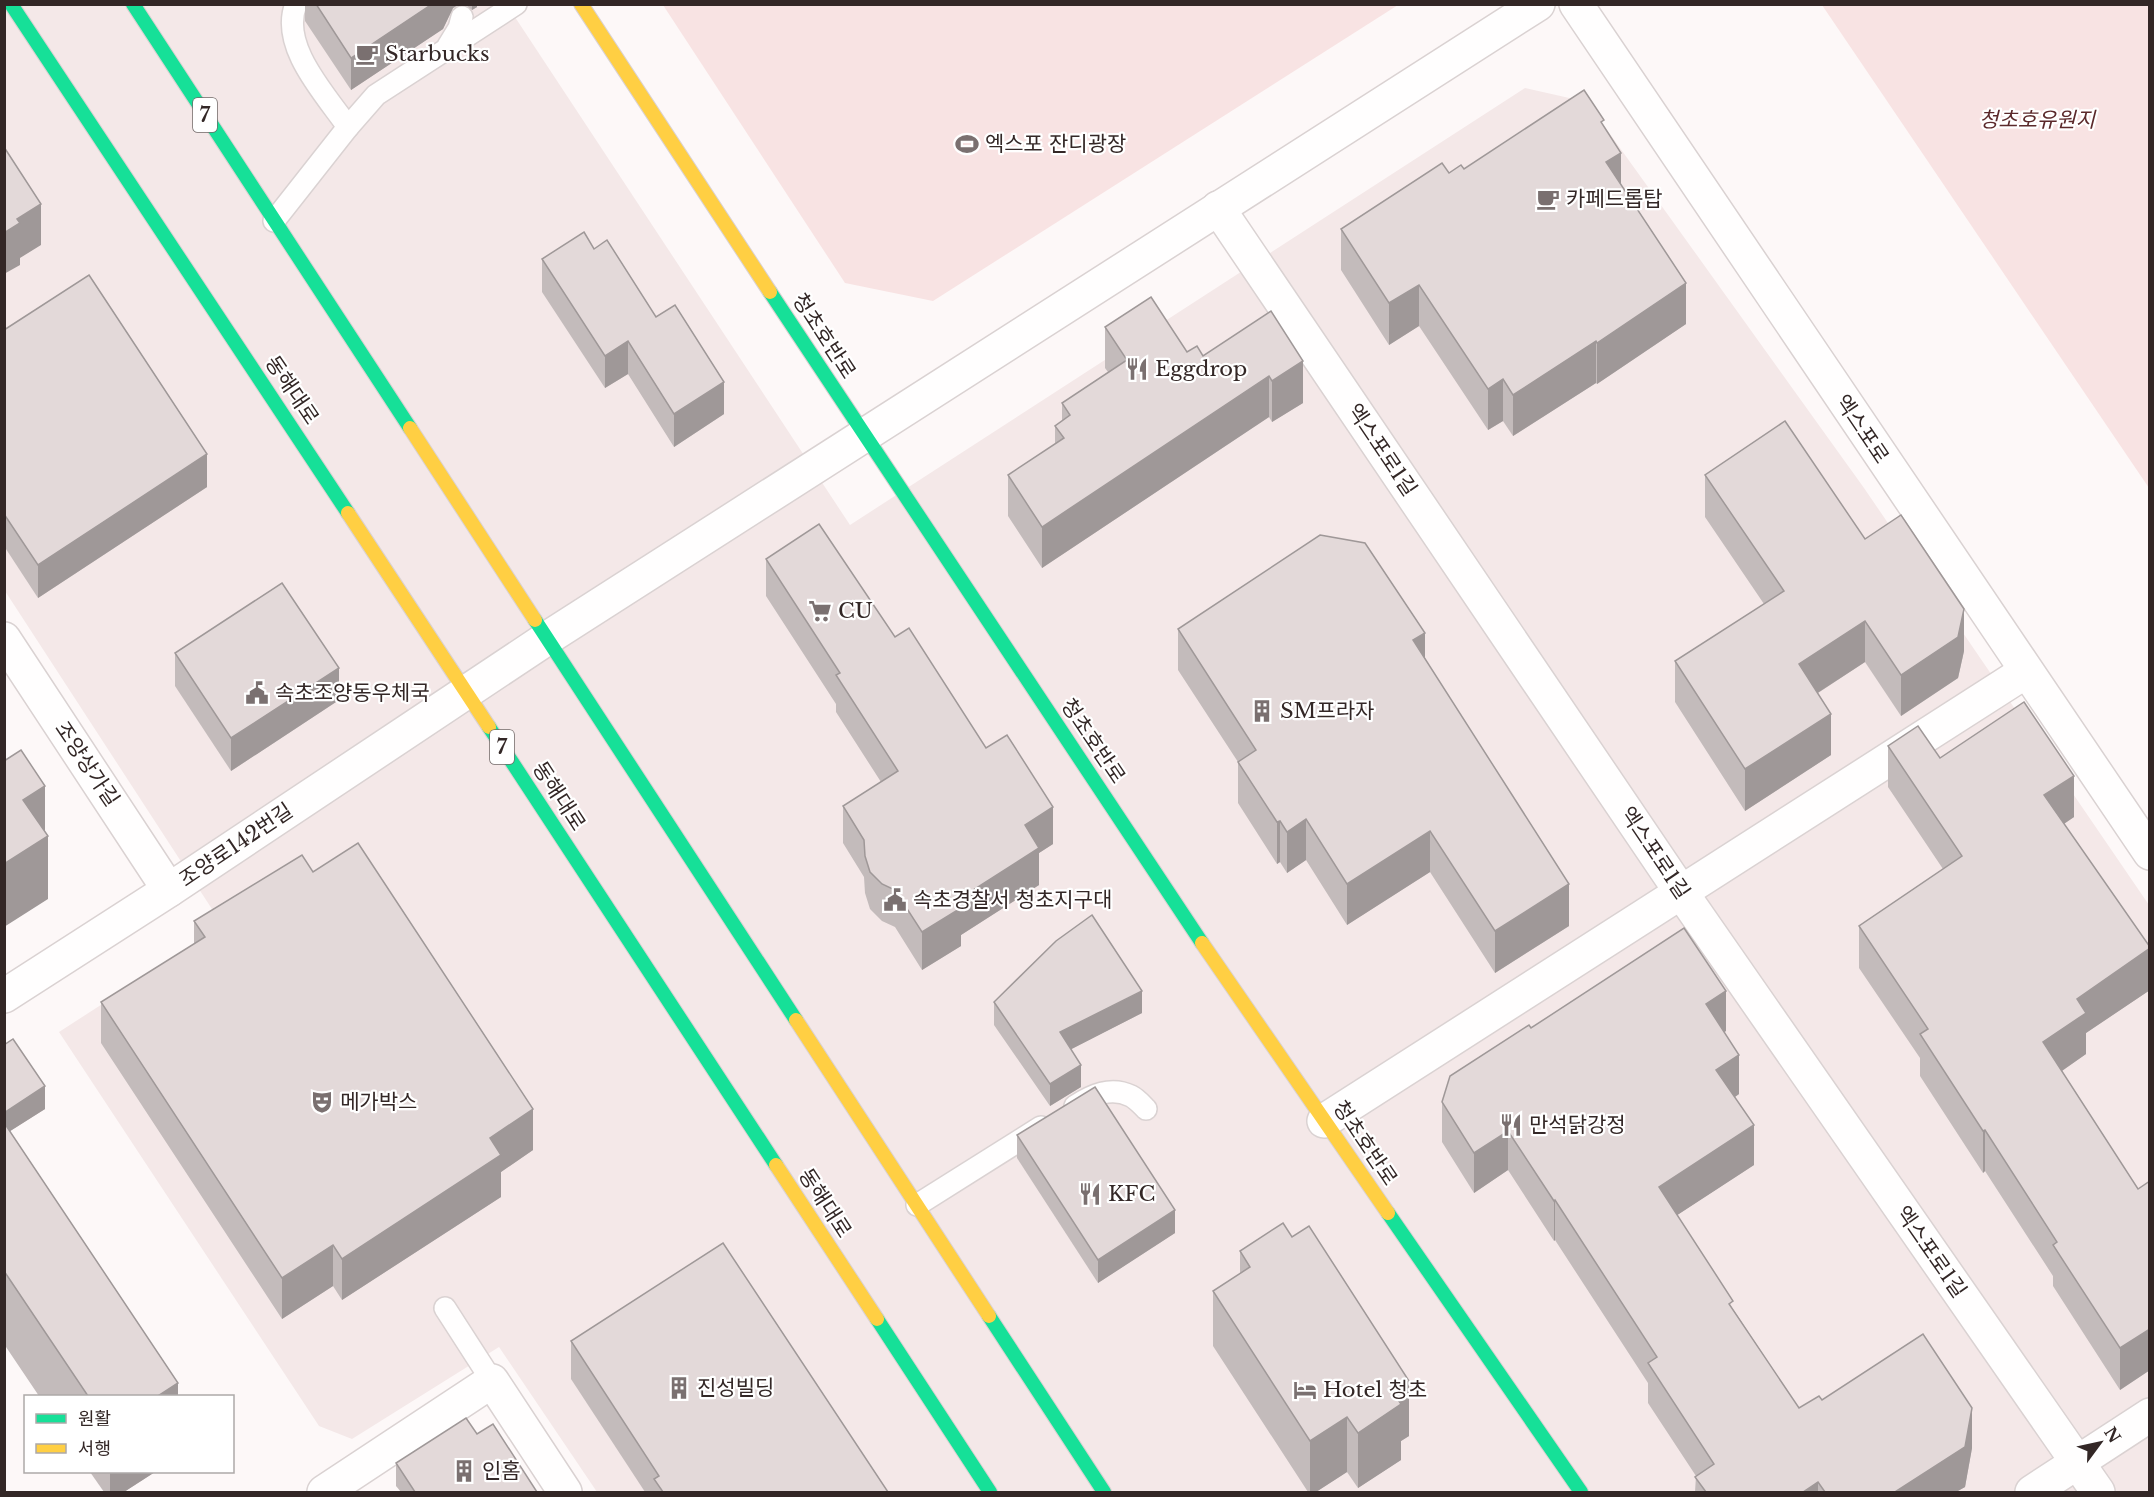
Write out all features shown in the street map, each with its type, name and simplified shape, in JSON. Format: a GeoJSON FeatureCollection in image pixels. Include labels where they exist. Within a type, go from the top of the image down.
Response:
{"type":"FeatureCollection","features":[{"type":"Feature","properties":{"kind":"main road","name":"동해대로"},"geometry":{"type":"LineString","coordinates":[[11,4],[466,692],[990,1492]]}},
{"type":"Feature","properties":{"kind":"main road","name":"청초호반로"},"geometry":{"type":"LineString","coordinates":[[581,4],[863,434],[1244,1005],[1581,1492]]}},
{"type":"Feature","properties":{"kind":"main road","name":"7"},"geometry":{"type":"LineString","coordinates":[[138,6],[546,639],[1104,1492]]}},
{"type":"Feature","properties":{"kind":"street","name":"조양로142번길"},"geometry":{"type":"LineString","coordinates":[[4,996],[169,890],[546,639],[863,434],[1538,4]]}},
{"type":"Feature","properties":{"kind":"street","name":"엑스포로"},"geometry":{"type":"LineString","coordinates":[[1575,4],[2025,672],[2150,853]]}},
{"type":"Feature","properties":{"kind":"street","name":"엑스포로1길"},"geometry":{"type":"LineString","coordinates":[[1218,208],[1681,892],[2098,1492]]}},
{"type":"Feature","properties":{"kind":"street","name":"조양상가길"},"geometry":{"type":"LineString","coordinates":[[4,639],[169,890]]}},
{"type":"Feature","properties":{"kind":"street"},"geometry":{"type":"LineString","coordinates":[[1324,1121],[2025,672]]}},
{"type":"Feature","properties":{"kind":"street"},"geometry":{"type":"LineString","coordinates":[[324,1492],[492,1382],[565,1492]]}},
{"type":"Feature","properties":{"kind":"street"},"geometry":{"type":"LineString","coordinates":[[2032,1492],[2150,1415]]}},
{"type":"Feature","properties":{"kind":"lane"},"geometry":{"type":"LineString","coordinates":[[296,4],[292,14],[295,44],[303,62],[348,127]]}},
{"type":"Feature","properties":{"kind":"lane"},"geometry":{"type":"LineString","coordinates":[[274,220],[376,95],[516,4]]}},
{"type":"Feature","properties":{"kind":"lane"},"geometry":{"type":"LineString","coordinates":[[446,50],[459,28],[462,17]]}},
{"type":"Feature","properties":{"kind":"lane"},"geometry":{"type":"LineString","coordinates":[[917,1205],[1086,1099],[1100,1093],[1115,1092],[1132,1096],[1146,1109]]}},
{"type":"Feature","properties":{"kind":"lane"},"geometry":{"type":"LineString","coordinates":[[445,1308],[492,1382]]}},
{"type":"Feature","properties":{"kind":"shaded area"},"geometry":{"type":"Polygon","coordinates":[[[4,5],[507,5],[850,525],[1525,88],[1587,102],[1864,488],[2149,905],[2149,1492],[597,1492],[499,1347],[352,1439],[319,1426],[59,1032],[223,926],[5,591],[4,5]]]}},
{"type":"Feature","properties":{"kind":"green space","name":"엑스포 잔디광장"},"geometry":{"type":"Polygon","coordinates":[[[663,5],[1398,5],[933,301],[845,283],[663,5]]]}},
{"type":"Feature","properties":{"kind":"green space","name":"청초호유원지"},"geometry":{"type":"Polygon","coordinates":[[[1822,5],[2149,5],[2149,488],[1822,5]]]}},
{"type":"Feature","properties":{"kind":"building"},"geometry":{"type":"Polygon","coordinates":[[[316,4],[432,4],[351,58],[316,4]]]}},
{"type":"Feature","properties":{"kind":"building"},"geometry":{"type":"Polygon","coordinates":[[[1584,90],[1604,120],[1601,122],[1621,153],[1606,162],[1686,283],[1597,343],[1596,341],[1513,395],[1503,379],[1488,389],[1419,285],[1389,303],[1341,229],[1442,163],[1449,173],[1461,165],[1464,169],[1584,90]]]}},
{"type":"Feature","properties":{"kind":"building"},"geometry":{"type":"Polygon","coordinates":[[[4,147],[41,204],[17,219],[20,223],[4,233],[4,147]]]}},
{"type":"Feature","properties":{"kind":"building"},"geometry":{"type":"Polygon","coordinates":[[[584,232],[594,249],[607,240],[656,317],[675,305],[724,382],[674,414],[628,341],[605,356],[542,259],[584,232]]]}},
{"type":"Feature","properties":{"kind":"building"},"geometry":{"type":"Polygon","coordinates":[[[89,275],[207,454],[38,565],[4,514],[4,330],[89,275]]]}},
{"type":"Feature","properties":{"kind":"building"},"geometry":{"type":"Polygon","coordinates":[[[1151,297],[1187,352],[1197,346],[1203,356],[1271,311],[1303,361],[1272,381],[1269,376],[1042,527],[1008,475],[1064,438],[1055,426],[1070,415],[1062,403],[1127,360],[1105,327],[1151,297]]]}},
{"type":"Feature","properties":{"kind":"building"},"geometry":{"type":"Polygon","coordinates":[[[1785,421],[1865,539],[1901,515],[1964,609],[1958,637],[1901,675],[1865,621],[1799,664],[1831,714],[1745,769],[1675,661],[1784,591],[1705,475],[1785,421]]]}},
{"type":"Feature","properties":{"kind":"building"},"geometry":{"type":"Polygon","coordinates":[[[819,524],[895,637],[909,628],[986,748],[1007,735],[1053,807],[1025,825],[1039,848],[956,901],[961,908],[922,932],[895,890],[882,884],[870,872],[865,856],[864,840],[843,806],[898,771],[836,675],[840,673],[766,559],[819,524]]]}},
{"type":"Feature","properties":{"kind":"building"},"geometry":{"type":"Polygon","coordinates":[[[1320,535],[1365,543],[1425,633],[1413,640],[1569,884],[1495,931],[1430,831],[1347,884],[1306,819],[1287,832],[1280,821],[1277,822],[1238,762],[1256,750],[1178,629],[1320,535]]]}},
{"type":"Feature","properties":{"kind":"building","name":"속초조양동우체국"},"geometry":{"type":"Polygon","coordinates":[[[282,583],[339,668],[231,738],[175,653],[282,583]]]}},
{"type":"Feature","properties":{"kind":"building"},"geometry":{"type":"Polygon","coordinates":[[[2024,702],[2074,776],[2044,795],[2150,947],[2077,999],[2086,1013],[2043,1042],[2138,1189],[2150,1181],[2150,1329],[2120,1348],[2053,1245],[2057,1242],[1920,1034],[1928,1029],[1859,926],[1962,856],[1888,746],[1918,726],[1940,758],[2024,702]]]}},
{"type":"Feature","properties":{"kind":"building"},"geometry":{"type":"Polygon","coordinates":[[[21,750],[45,786],[23,800],[48,836],[4,864],[4,761],[21,750]]]}},
{"type":"Feature","properties":{"kind":"building"},"geometry":{"type":"Polygon","coordinates":[[[358,843],[533,1109],[490,1138],[501,1155],[342,1259],[333,1245],[282,1278],[101,1002],[205,937],[194,921],[302,855],[313,872],[358,843]]]}},
{"type":"Feature","properties":{"kind":"building"},"geometry":{"type":"Polygon","coordinates":[[[1092,915],[1142,991],[1060,1032],[1081,1065],[1050,1084],[994,1002],[1056,941],[1092,915]]]}},
{"type":"Feature","properties":{"kind":"building"},"geometry":{"type":"Polygon","coordinates":[[[1684,928],[1726,991],[1706,1004],[1739,1055],[1716,1070],[1754,1125],[1659,1187],[1733,1301],[1729,1304],[1799,1408],[1819,1396],[1822,1400],[1923,1334],[1972,1408],[1965,1447],[1895,1492],[1825,1492],[1818,1482],[1803,1492],[1706,1492],[1695,1477],[1714,1464],[1648,1363],[1657,1357],[1555,1200],[1508,1131],[1474,1153],[1442,1102],[1450,1076],[1529,1025],[1531,1028],[1684,928]]]}},
{"type":"Feature","properties":{"kind":"building"},"geometry":{"type":"Polygon","coordinates":[[[13,1039],[45,1086],[4,1113],[4,1045],[13,1039]]]}},
{"type":"Feature","properties":{"kind":"building"},"geometry":{"type":"Polygon","coordinates":[[[1095,1087],[1175,1210],[1098,1260],[1017,1135],[1095,1087]]]}},
{"type":"Feature","properties":{"kind":"building"},"geometry":{"type":"Polygon","coordinates":[[[5,1124],[178,1383],[160,1395],[87,1395],[4,1271],[5,1124]]]}},
{"type":"Feature","properties":{"kind":"building"},"geometry":{"type":"Polygon","coordinates":[[[1283,1223],[1292,1237],[1309,1226],[1409,1381],[1392,1391],[1401,1404],[1358,1433],[1347,1417],[1310,1441],[1213,1291],[1250,1267],[1240,1251],[1283,1223]]]}},
{"type":"Feature","properties":{"kind":"building"},"geometry":{"type":"Polygon","coordinates":[[[723,1243],[888,1492],[663,1492],[654,1479],[659,1476],[571,1341],[723,1243]]]}},
{"type":"Feature","properties":{"kind":"building"},"geometry":{"type":"Polygon","coordinates":[[[466,1418],[477,1434],[493,1424],[537,1492],[415,1492],[396,1463],[466,1418]]]}},
{"type":"Feature","properties":{"kind":"traffic: fast"},"geometry":{"type":"LineString","coordinates":[[11,4],[348,513]]}},
{"type":"Feature","properties":{"kind":"traffic: fast"},"geometry":{"type":"LineString","coordinates":[[133,4],[410,428]]}},
{"type":"Feature","properties":{"kind":"traffic: fast"},"geometry":{"type":"LineString","coordinates":[[770,292],[1202,943]]}},
{"type":"Feature","properties":{"kind":"traffic: fast"},"geometry":{"type":"LineString","coordinates":[[535,620],[796,1020]]}},
{"type":"Feature","properties":{"kind":"traffic: fast"},"geometry":{"type":"LineString","coordinates":[[489,727],[776,1165]]}},
{"type":"Feature","properties":{"kind":"traffic: fast"},"geometry":{"type":"LineString","coordinates":[[1388,1213],[1581,1492]]}},
{"type":"Feature","properties":{"kind":"traffic: fast"},"geometry":{"type":"LineString","coordinates":[[989,1316],[1104,1492]]}},
{"type":"Feature","properties":{"kind":"traffic: fast"},"geometry":{"type":"LineString","coordinates":[[877,1319],[990,1492]]}},
{"type":"Feature","properties":{"kind":"traffic: slow"},"geometry":{"type":"LineString","coordinates":[[581,4],[770,292]]}},
{"type":"Feature","properties":{"kind":"traffic: slow"},"geometry":{"type":"LineString","coordinates":[[410,428],[535,620]]}},
{"type":"Feature","properties":{"kind":"traffic: slow"},"geometry":{"type":"LineString","coordinates":[[348,513],[489,727]]}},
{"type":"Feature","properties":{"kind":"traffic: slow"},"geometry":{"type":"LineString","coordinates":[[1202,943],[1388,1213]]}},
{"type":"Feature","properties":{"kind":"traffic: slow"},"geometry":{"type":"LineString","coordinates":[[796,1020],[989,1316]]}},
{"type":"Feature","properties":{"kind":"traffic: slow"},"geometry":{"type":"LineString","coordinates":[[776,1165],[877,1319]]}},
{"type":"Feature","properties":{"kind":"place","name":"Starbucks"},"geometry":{"type":"Point","coordinates":[367,54]}},
{"type":"Feature","properties":{"kind":"place","name":"엑스포 잔디광장"},"geometry":{"type":"Point","coordinates":[967,144]}},
{"type":"Feature","properties":{"kind":"place","name":"카페드롭탑"},"geometry":{"type":"Point","coordinates":[1548,199]}},
{"type":"Feature","properties":{"kind":"place","name":"Eggdrop"},"geometry":{"type":"Point","coordinates":[1137,369]}},
{"type":"Feature","properties":{"kind":"place","name":"CU"},"geometry":{"type":"Point","coordinates":[820,611]}},
{"type":"Feature","properties":{"kind":"place","name":"속초조양동우체국"},"geometry":{"type":"Point","coordinates":[257,693]}},
{"type":"Feature","properties":{"kind":"place","name":"SM프라자"},"geometry":{"type":"Point","coordinates":[1262,711]}},
{"type":"Feature","properties":{"kind":"place","name":"속초경찰서 청초지구대"},"geometry":{"type":"Point","coordinates":[895,900]}},
{"type":"Feature","properties":{"kind":"place","name":"메가박스"},"geometry":{"type":"Point","coordinates":[322,1102]}},
{"type":"Feature","properties":{"kind":"place","name":"만석닭강정"},"geometry":{"type":"Point","coordinates":[1511,1125]}},
{"type":"Feature","properties":{"kind":"place","name":"KFC"},"geometry":{"type":"Point","coordinates":[1090,1194]}},
{"type":"Feature","properties":{"kind":"place","name":"진성빌딩"},"geometry":{"type":"Point","coordinates":[679,1388]}},
{"type":"Feature","properties":{"kind":"place","name":"Hotel 청초"},"geometry":{"type":"Point","coordinates":[1305,1390]}},
{"type":"Feature","properties":{"kind":"place","name":"인홈"},"geometry":{"type":"Point","coordinates":[464,1471]}}]}
